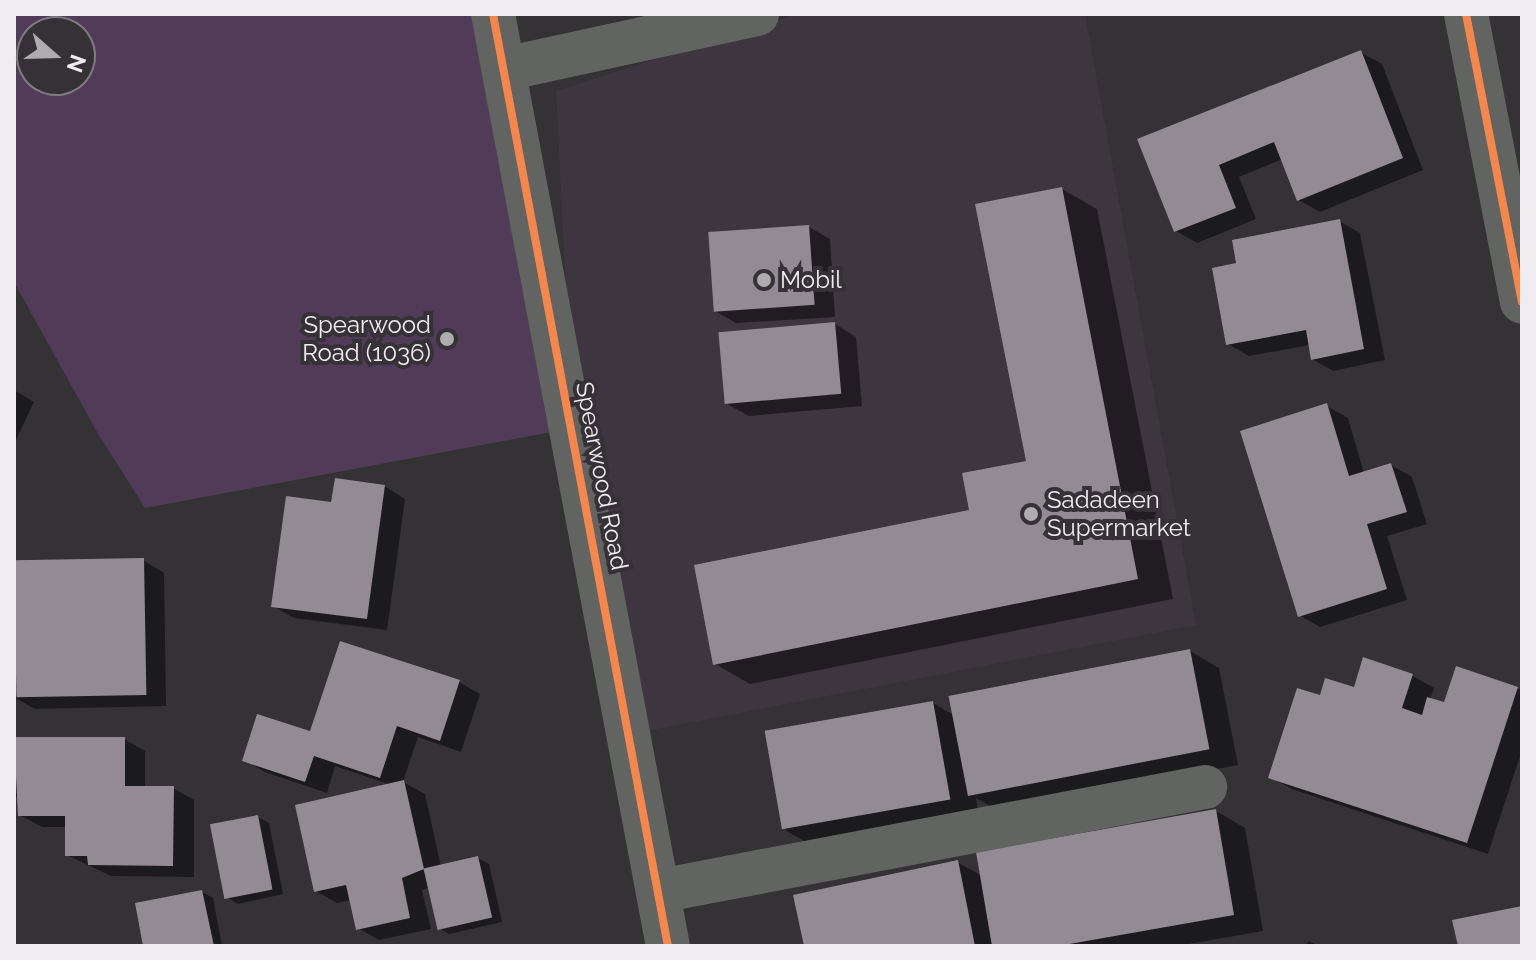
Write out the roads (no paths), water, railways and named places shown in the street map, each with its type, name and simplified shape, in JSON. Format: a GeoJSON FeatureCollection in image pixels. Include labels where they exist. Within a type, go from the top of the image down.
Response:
{"type":"FeatureCollection","features":[{"type":"Feature","properties":{"kind":"street","name":"Spearwood Road"},"geometry":{"type":"LineString","coordinates":[[493,14],[668,946]]}},
{"type":"Feature","properties":{"kind":"street"},"geometry":{"type":"LineString","coordinates":[[505,69],[757,14]]}},
{"type":"Feature","properties":{"kind":"street"},"geometry":{"type":"LineString","coordinates":[[1466,14],[1522,302]]}},
{"type":"Feature","properties":{"kind":"street"},"geometry":{"type":"LineString","coordinates":[[659,891],[1205,787]]}},
{"type":"Feature","properties":{"kind":"place","name":"Mobil"},"geometry":{"type":"Point","coordinates":[764,280]}},
{"type":"Feature","properties":{"kind":"place","name":"Spearwood Road (1036)"},"geometry":{"type":"Point","coordinates":[447,339]}},
{"type":"Feature","properties":{"kind":"place","name":"Sadadeen Supermarket"},"geometry":{"type":"Point","coordinates":[1031,514]}}]}
